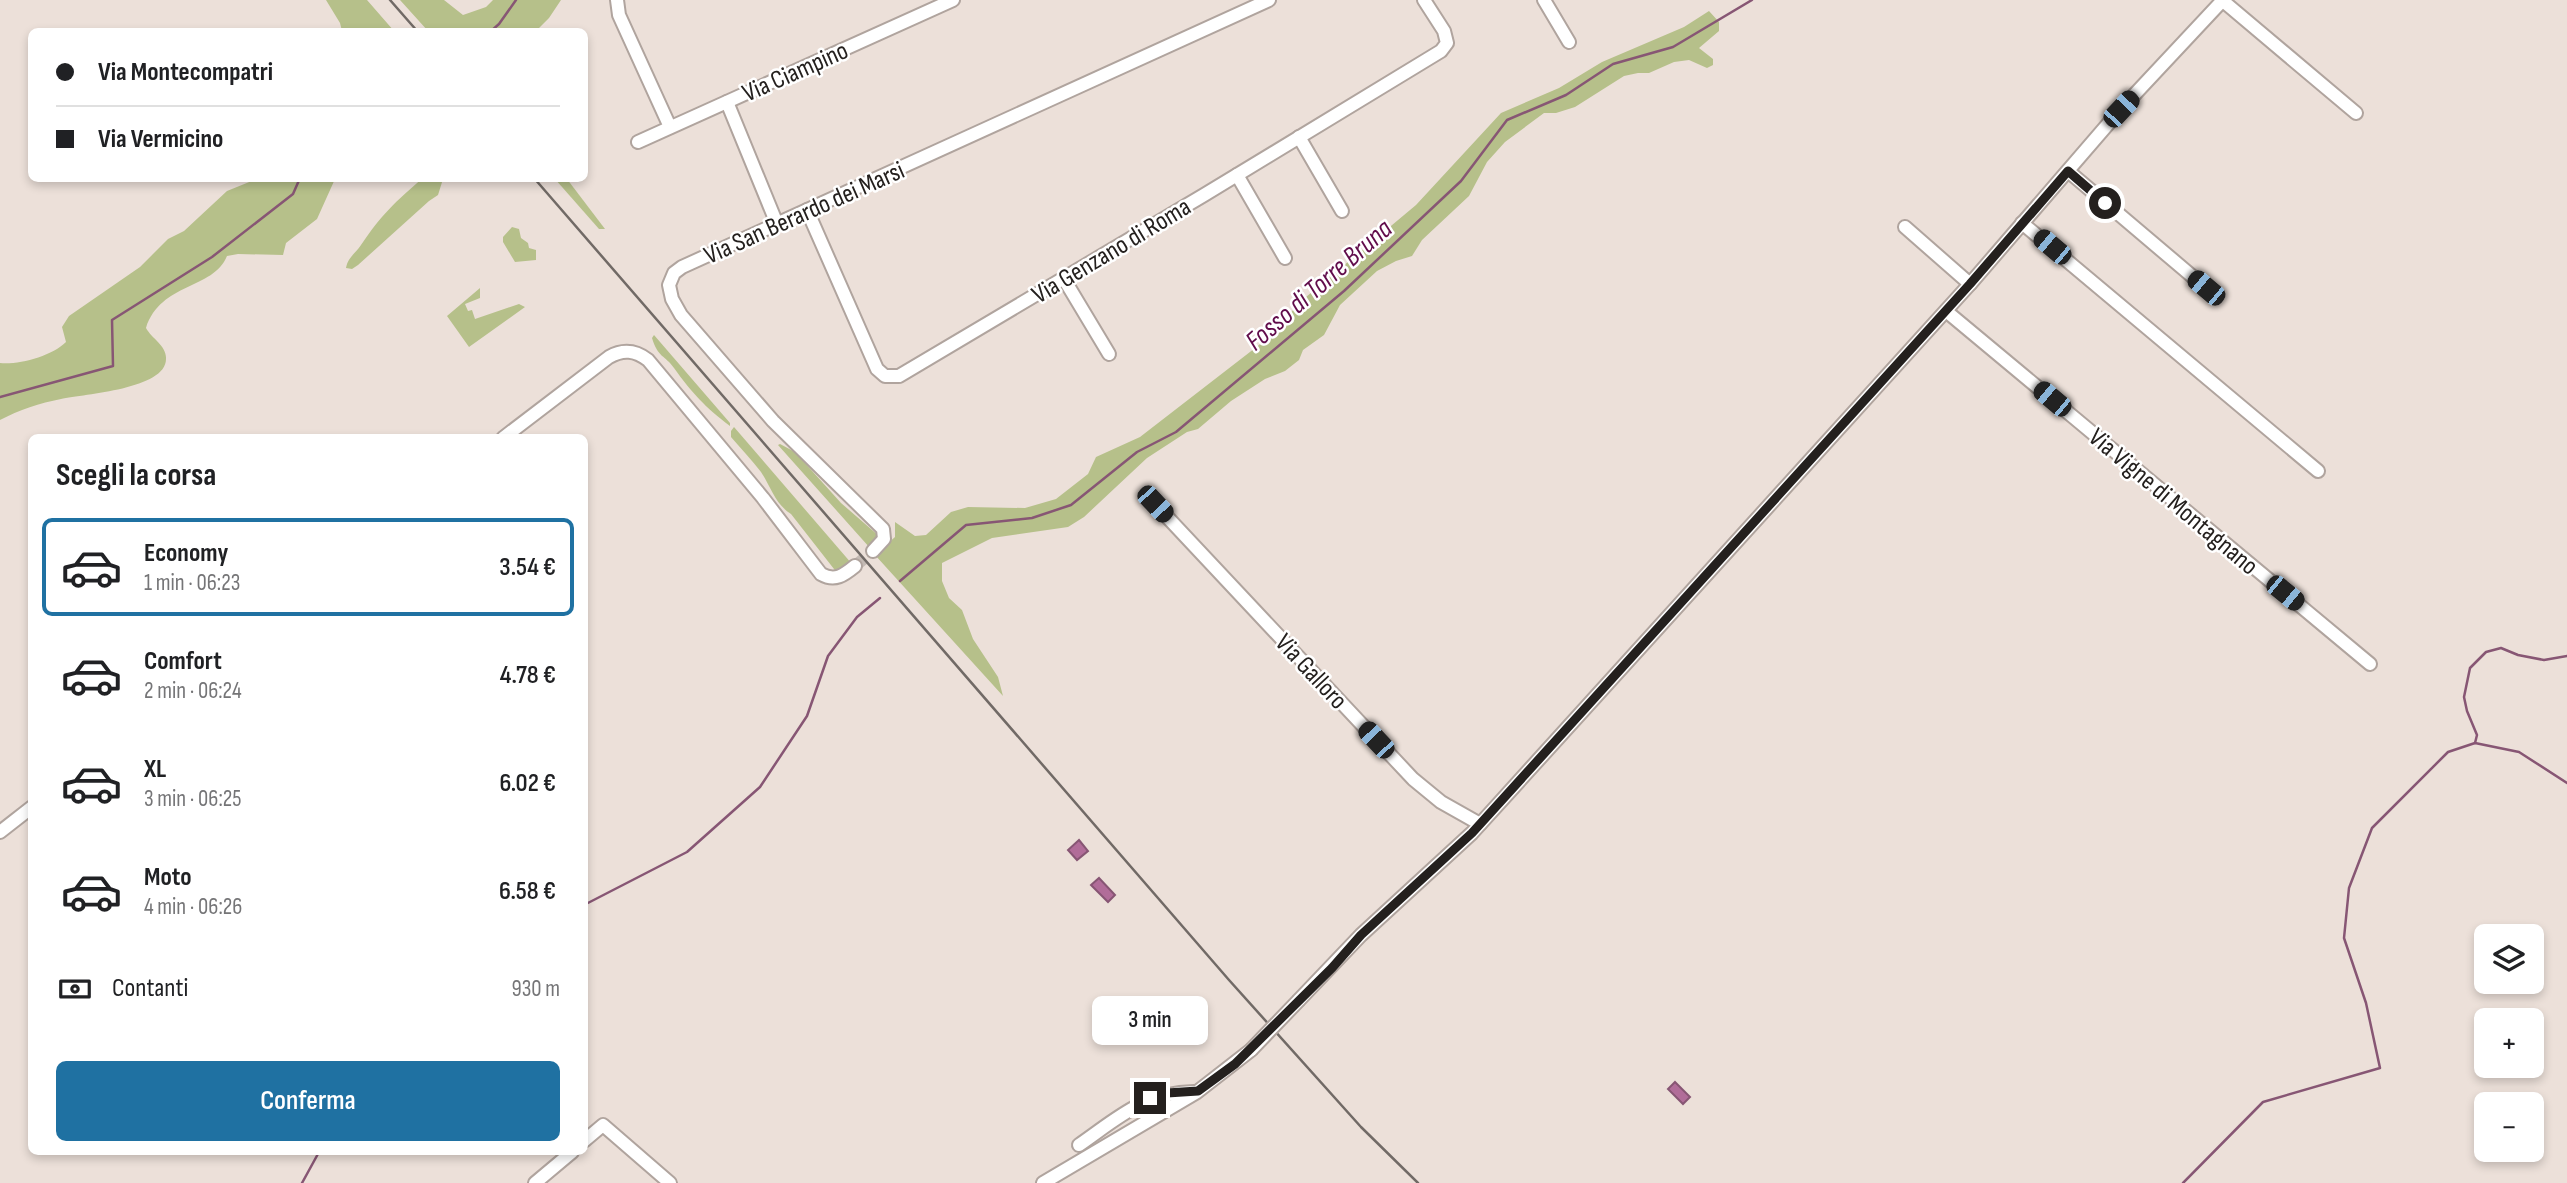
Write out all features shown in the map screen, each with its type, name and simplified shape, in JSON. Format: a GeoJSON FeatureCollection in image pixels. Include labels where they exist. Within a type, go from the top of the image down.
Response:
{"type":"FeatureCollection","features":[{"type":"Feature","properties":{"kind":"street"},"geometry":{"type":"LineString","coordinates":[[617,0],[619,16],[670,127]]}},
{"type":"Feature","properties":{"kind":"street","name":"Via Ciampino"},"geometry":{"type":"LineString","coordinates":[[638,142],[953,0]]}},
{"type":"Feature","properties":{"kind":"street","name":"Via San Berardo dei Marsi"},"geometry":{"type":"LineString","coordinates":[[873,551],[884,539],[883,530],[767,416],[681,315],[670,294],[671,279],[679,269],[1269,0]]}},
{"type":"Feature","properties":{"kind":"street","name":"Via Genzano di Roma"},"geometry":{"type":"LineString","coordinates":[[807,211],[877,369],[885,376],[897,376],[910,371],[1064,279],[1445,47],[1446,36],[1424,0]]}},
{"type":"Feature","properties":{"kind":"street"},"geometry":{"type":"LineString","coordinates":[[1544,0],[1569,42]]}},
{"type":"Feature","properties":{"kind":"street"},"geometry":{"type":"LineString","coordinates":[[1043,1183],[1198,1091],[1251,1050],[1361,935],[1454,851],[1946,311],[2121,109],[2223,0],[2356,113]]}},
{"type":"Feature","properties":{"kind":"street"},"geometry":{"type":"LineString","coordinates":[[727,102],[777,224]]}},
{"type":"Feature","properties":{"kind":"street"},"geometry":{"type":"LineString","coordinates":[[1299,137],[1342,211]]}},
{"type":"Feature","properties":{"kind":"street"},"geometry":{"type":"LineString","coordinates":[[2068,171],[2206,288]]}},
{"type":"Feature","properties":{"kind":"street"},"geometry":{"type":"LineString","coordinates":[[1237,175],[1285,258]]}},
{"type":"Feature","properties":{"kind":"street"},"geometry":{"type":"LineString","coordinates":[[2022,223],[2318,471]]}},
{"type":"Feature","properties":{"kind":"street"},"geometry":{"type":"LineString","coordinates":[[1905,227],[1970,284]]}},
{"type":"Feature","properties":{"kind":"street"},"geometry":{"type":"LineString","coordinates":[[1064,279],[1109,354]]}},
{"type":"Feature","properties":{"kind":"street","name":"Via Vigne di Montagnano"},"geometry":{"type":"LineString","coordinates":[[1946,311],[2370,664]]}},
{"type":"Feature","properties":{"kind":"street"},"geometry":{"type":"LineString","coordinates":[[508,434],[608,357],[624,351],[636,353],[648,360],[763,498],[821,574],[838,577],[855,566]]}},
{"type":"Feature","properties":{"kind":"street","name":"Via Galloro"},"geometry":{"type":"LineString","coordinates":[[1155,504],[1416,782],[1441,802],[1480,824]]}},
{"type":"Feature","properties":{"kind":"street"},"geometry":{"type":"LineString","coordinates":[[0,832],[28,810]]}},
{"type":"Feature","properties":{"kind":"street"},"geometry":{"type":"LineString","coordinates":[[1079,1145],[1144,1101],[1167,1093],[1198,1091]]}},
{"type":"Feature","properties":{"kind":"street"},"geometry":{"type":"LineString","coordinates":[[588,1137],[604,1123],[670,1183]]}},
{"type":"Feature","properties":{"kind":"street"},"geometry":{"type":"LineString","coordinates":[[535,1183],[568,1155]]}},
{"type":"Feature","properties":{"kind":"green space"},"geometry":{"type":"Polygon","coordinates":[[[326,0],[367,0],[391,28],[341,28],[326,0]]]}},
{"type":"Feature","properties":{"kind":"green space"},"geometry":{"type":"Polygon","coordinates":[[[400,0],[444,0],[463,15],[486,7],[493,0],[561,0],[539,28],[425,28],[400,0]]]}},
{"type":"Feature","properties":{"kind":"green space"},"geometry":{"type":"Polygon","coordinates":[[[1709,11],[1719,22],[1719,31],[1699,48],[1713,59],[1713,65],[1707,68],[1689,60],[1674,62],[1649,73],[1624,76],[1575,107],[1556,113],[1544,113],[1505,142],[1487,162],[1469,196],[1422,240],[1412,256],[1377,271],[1340,305],[1324,335],[1303,350],[1299,360],[1285,371],[1265,379],[1231,401],[1198,429],[1187,432],[1147,458],[1084,517],[1068,527],[992,538],[942,563],[942,581],[949,598],[962,610],[973,639],[998,677],[1003,696],[875,555],[895,537],[895,522],[915,536],[926,535],[951,512],[968,507],[1025,508],[1056,499],[1088,474],[1096,457],[1140,437],[1259,345],[1306,297],[1416,205],[1501,113],[1559,88],[1602,62],[1684,27],[1709,11]]]}},
{"type":"Feature","properties":{"kind":"green space"},"geometry":{"type":"Polygon","coordinates":[[[249,182],[334,182],[317,219],[286,243],[283,255],[227,256],[211,275],[163,302],[153,313],[146,328],[166,354],[162,369],[153,377],[139,384],[45,403],[0,420],[0,363],[16,363],[35,358],[60,347],[66,342],[62,327],[69,316],[140,267],[168,239],[184,231],[227,191],[249,182]]]}},
{"type":"Feature","properties":{"kind":"green space"},"geometry":{"type":"Polygon","coordinates":[[[419,182],[442,182],[438,195],[358,265],[352,269],[346,268],[350,258],[397,202],[419,182]]]}},
{"type":"Feature","properties":{"kind":"green space"},"geometry":{"type":"Polygon","coordinates":[[[558,182],[569,182],[605,229],[599,229],[558,182]]]}},
{"type":"Feature","properties":{"kind":"green space"},"geometry":{"type":"Polygon","coordinates":[[[512,227],[519,229],[521,238],[528,243],[529,248],[536,250],[536,260],[515,262],[503,242],[503,237],[512,227]]]}},
{"type":"Feature","properties":{"kind":"green space"},"geometry":{"type":"Polygon","coordinates":[[[480,288],[480,298],[465,304],[468,311],[472,310],[475,319],[519,304],[525,307],[469,347],[447,316],[480,288]]]}},
{"type":"Feature","properties":{"kind":"green space"},"geometry":{"type":"Polygon","coordinates":[[[654,335],[730,426],[699,399],[659,353],[652,338],[654,335]]]}},
{"type":"Feature","properties":{"kind":"green space"},"geometry":{"type":"Polygon","coordinates":[[[734,427],[852,564],[837,573],[781,505],[761,472],[731,437],[734,427]]]}},
{"type":"Feature","properties":{"kind":"green space"},"geometry":{"type":"Polygon","coordinates":[[[778,445],[795,452],[841,503],[879,536],[870,548],[778,445]]]}},
{"type":"Feature","properties":{"kind":"shaded area"},"geometry":{"type":"Polygon","coordinates":[[[1079,840],[1088,851],[1077,860],[1068,850],[1079,840]]]}},
{"type":"Feature","properties":{"kind":"shaded area"},"geometry":{"type":"Polygon","coordinates":[[[1099,878],[1115,895],[1108,902],[1091,885],[1099,878]]]}},
{"type":"Feature","properties":{"kind":"shaded area"},"geometry":{"type":"Polygon","coordinates":[[[1675,1082],[1690,1097],[1683,1104],[1668,1089],[1675,1082]]]}},
{"type":"Feature","properties":{"kind":"waterway"},"geometry":{"type":"LineString","coordinates":[[494,28],[516,0]]}},
{"type":"Feature","properties":{"kind":"waterway","name":"Fosso di Torre Bruna"},"geometry":{"type":"LineString","coordinates":[[900,581],[966,525],[1032,518],[1071,505],[1137,452],[1176,432],[1344,291],[1461,181],[1507,120],[1566,95],[1613,64],[1673,47],[1752,0]]}},
{"type":"Feature","properties":{"kind":"waterway"},"geometry":{"type":"LineString","coordinates":[[0,397],[113,366],[112,320],[212,257],[293,194],[298,182]]}},
{"type":"Feature","properties":{"kind":"waterway","name":"Fosso di Torre Bruna"},"geometry":{"type":"LineString","coordinates":[[588,903],[687,852],[760,787],[807,716],[828,656],[857,617],[880,598]]}},
{"type":"Feature","properties":{"kind":"waterway"},"geometry":{"type":"LineString","coordinates":[[2475,743],[2477,735],[2464,697],[2470,668],[2486,652],[2501,648],[2518,655],[2544,660],[2567,656]]}},
{"type":"Feature","properties":{"kind":"waterway"},"geometry":{"type":"LineString","coordinates":[[2183,1183],[2263,1102],[2380,1068],[2366,1003],[2344,938],[2349,888],[2372,828],[2448,752],[2475,743],[2519,752],[2567,783]]}},
{"type":"Feature","properties":{"kind":"waterway","name":"Fosso di Torre Bruna"},"geometry":{"type":"LineString","coordinates":[[302,1183],[317,1155]]}},
{"type":"Feature","properties":{"kind":"tunnel"},"geometry":{"type":"LineString","coordinates":[[855,566],[873,551]]}},
{"type":"Feature","properties":{"kind":"railway"},"geometry":{"type":"LineString","coordinates":[[390,0],[414,28]]}},
{"type":"Feature","properties":{"kind":"railway"},"geometry":{"type":"LineString","coordinates":[[537,182],[1229,980],[1361,1127],[1418,1183]]}},
{"type":"Feature","properties":{"kind":"route"},"geometry":{"type":"LineString","coordinates":[[1150,1098],[1167,1093],[1198,1091],[1235,1064],[1332,968],[1361,935],[1472,833],[1970,284],[2068,171],[2105,203]]}}]}
